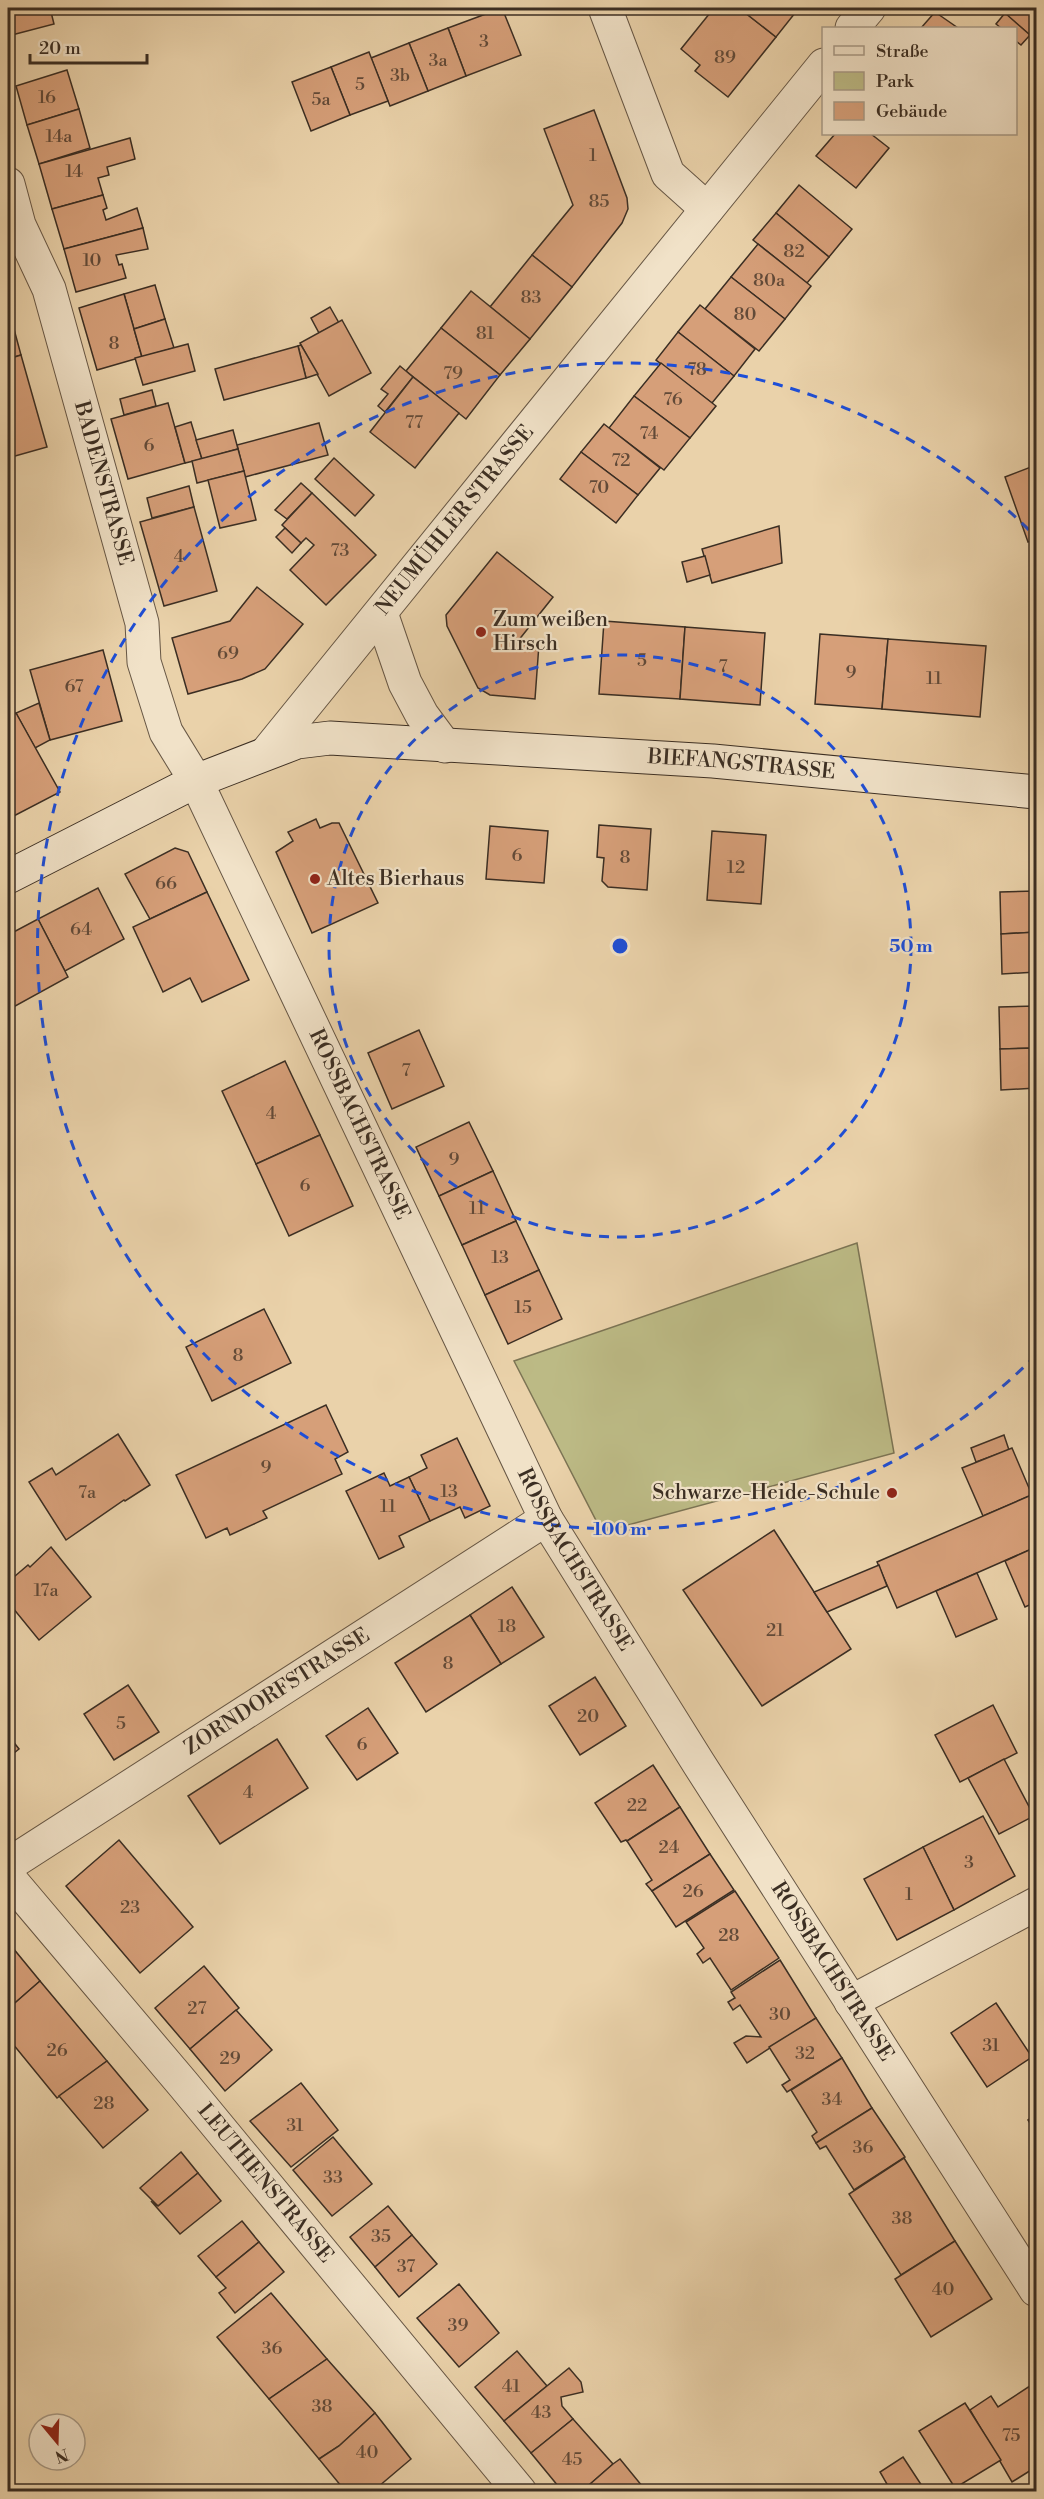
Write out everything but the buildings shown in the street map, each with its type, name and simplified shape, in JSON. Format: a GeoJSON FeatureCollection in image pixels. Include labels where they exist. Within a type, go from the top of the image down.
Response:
{"type":"FeatureCollection","features":[{"type":"Feature","properties":{"kind":"street"},"geometry":{"type":"LineString","coordinates":[[605,8],[668,174],[707,209]]}},
{"type":"Feature","properties":{"kind":"street"},"geometry":{"type":"LineString","coordinates":[[853,27],[869,8]]}},
{"type":"Feature","properties":{"kind":"street","name":"NEUMÜHLER STRASSE"},"geometry":{"type":"LineString","coordinates":[[8,878],[196,781],[268,752],[822,66]]}},
{"type":"Feature","properties":{"kind":"street","name":"BADENSTRASSE"},"geometry":{"type":"LineString","coordinates":[[8,184],[19,225],[49,289],[66,346],[142,623],[144,663],[165,732],[196,781]]}},
{"type":"Feature","properties":{"kind":"street"},"geometry":{"type":"LineString","coordinates":[[381,613],[405,683],[422,715],[445,746]]}},
{"type":"Feature","properties":{"kind":"street","name":"BIEFANGSTRASSE"},"geometry":{"type":"LineString","coordinates":[[268,752],[297,742],[330,738],[713,760],[1036,792]]}},
{"type":"Feature","properties":{"kind":"street","name":"ROSSBACHSTRASSE"},"geometry":{"type":"LineString","coordinates":[[196,781],[546,1520],[1036,2290]]}},
{"type":"Feature","properties":{"kind":"street","name":"ZORNDORFSTRASSE"},"geometry":{"type":"LineString","coordinates":[[8,1865],[546,1520]]}},
{"type":"Feature","properties":{"kind":"street","name":"LEUTHENSTRASSE"},"geometry":{"type":"LineString","coordinates":[[8,1877],[183,2084],[520,2492]]}},
{"type":"Feature","properties":{"kind":"street"},"geometry":{"type":"LineString","coordinates":[[851,2002],[1036,1904]]}},
{"type":"Feature","properties":{"kind":"green space"},"geometry":{"type":"Polygon","coordinates":[[[857,1243],[894,1453],[602,1532],[514,1361],[857,1243]]]}},
{"type":"Feature","properties":{"kind":"place","name":"Zum weißen Hirsch"},"geometry":{"type":"Point","coordinates":[481,632]}},
{"type":"Feature","properties":{"kind":"place","name":"Altes Bierhaus"},"geometry":{"type":"Point","coordinates":[315,879]}},
{"type":"Feature","properties":{"kind":"place","name":"Schwarze-Heide-Schule"},"geometry":{"type":"Point","coordinates":[892,1493]}}]}
